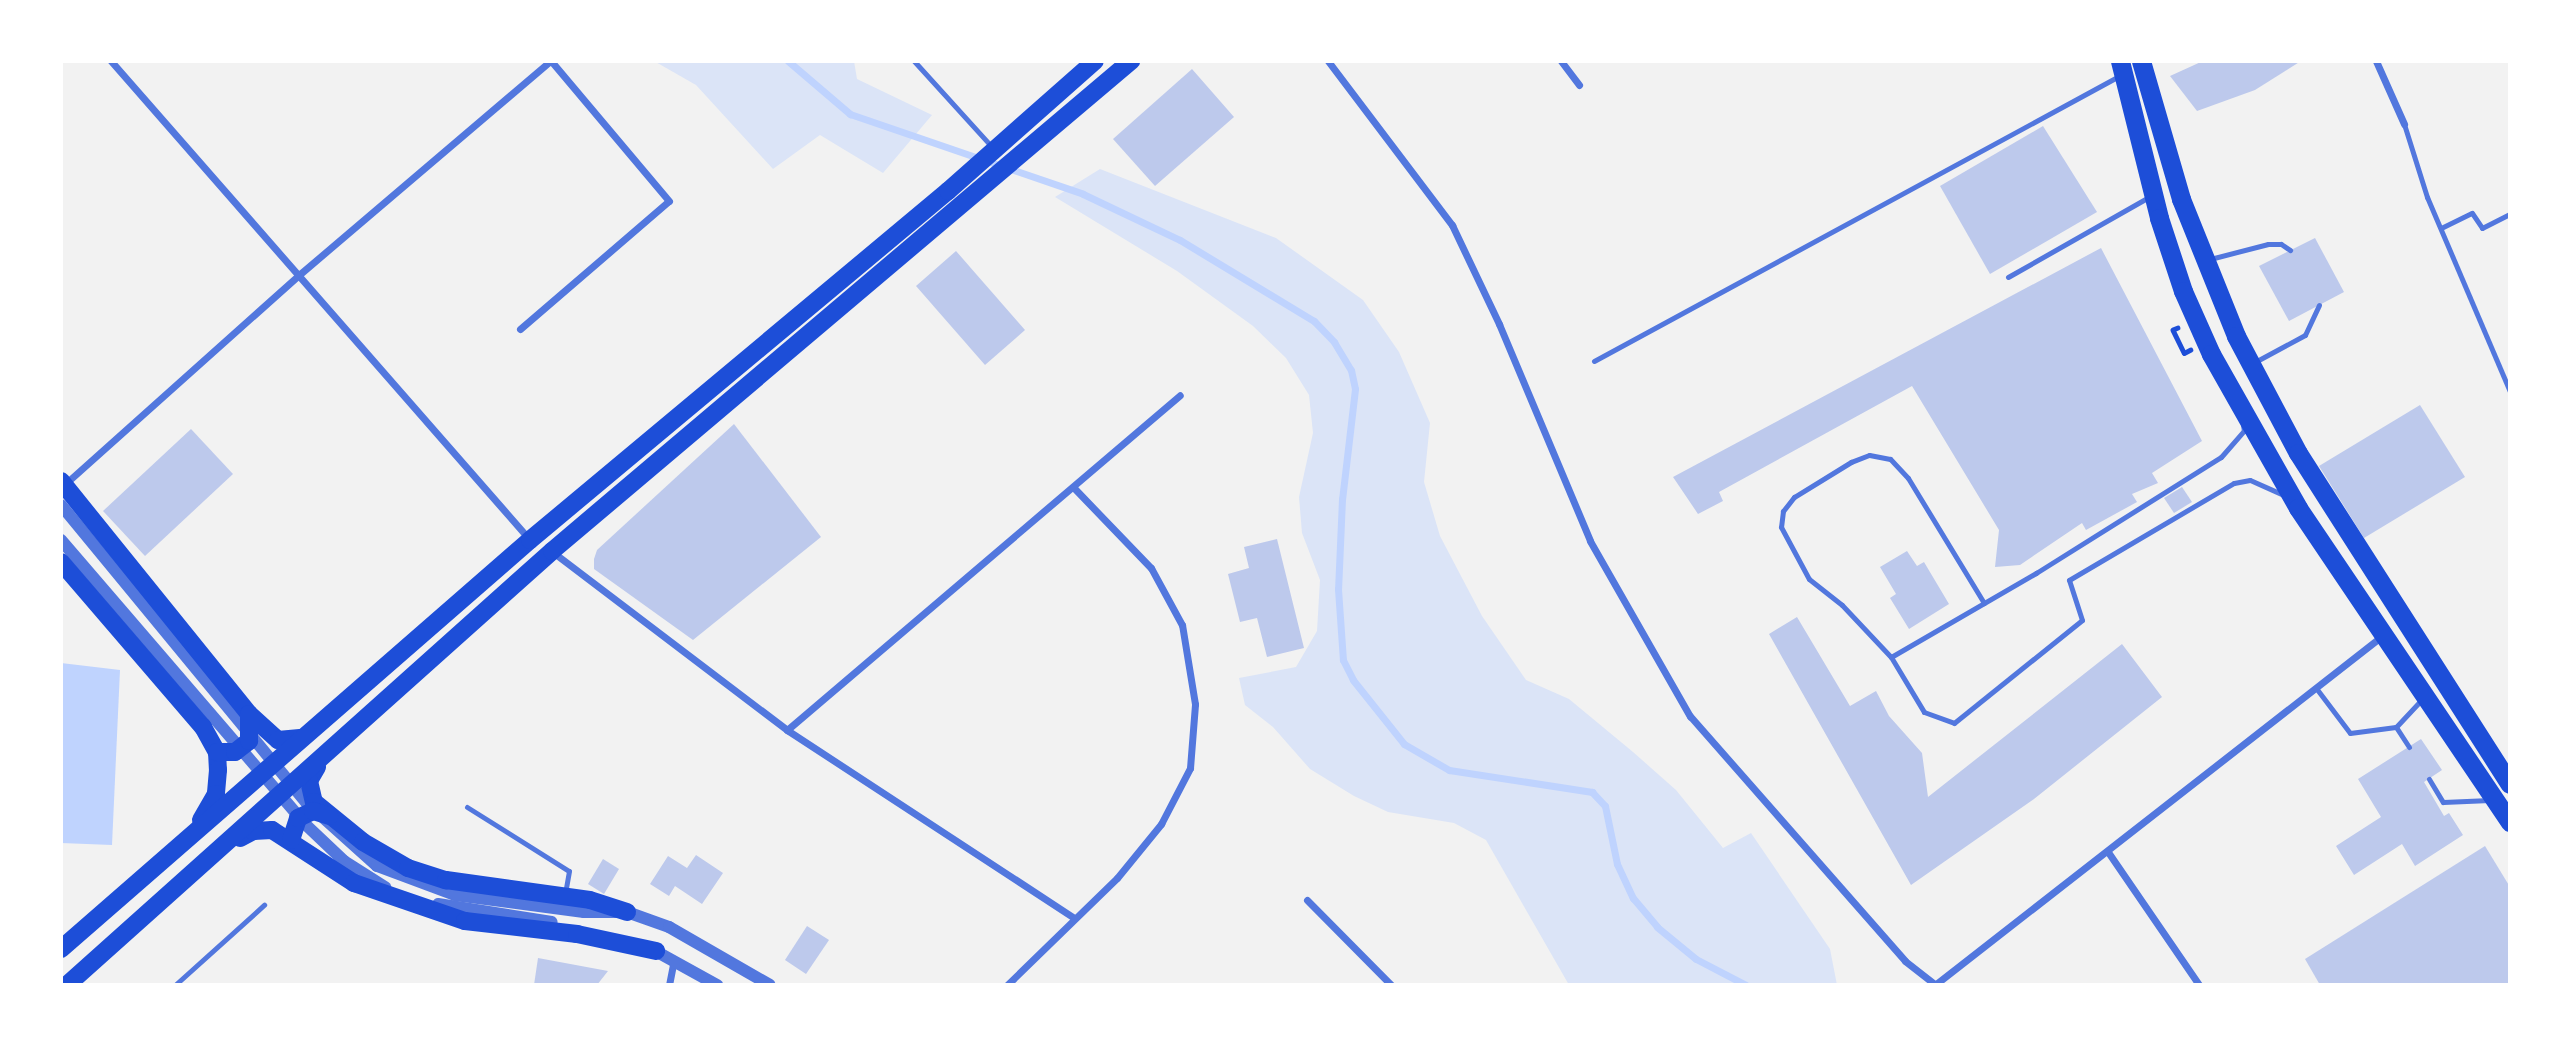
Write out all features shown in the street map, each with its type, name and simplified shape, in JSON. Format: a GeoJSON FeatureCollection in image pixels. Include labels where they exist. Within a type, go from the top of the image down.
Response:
{"type":"FeatureCollection","features":[{"type":"Feature","properties":{"kind":"highway"},"geometry":{"type":"LineString","coordinates":[[2141,61],[2203,260],[2251,365],[2298,453],[2510,784]]}},
{"type":"Feature","properties":{"kind":"highway"},"geometry":{"type":"LineString","coordinates":[[2122,68],[2183,291],[2243,415],[2298,508],[2510,822]]}},
{"type":"Feature","properties":{"kind":"main road"},"geometry":{"type":"LineString","coordinates":[[66,985],[552,551],[1131,61]]}},
{"type":"Feature","properties":{"kind":"main road"},"geometry":{"type":"LineString","coordinates":[[61,949],[530,540],[948,191],[1093,62]]}},
{"type":"Feature","properties":{"kind":"main road"},"geometry":{"type":"LineString","coordinates":[[63,483],[249,715],[278,740],[300,738]]}},
{"type":"Feature","properties":{"kind":"main road"},"geometry":{"type":"LineString","coordinates":[[61,562],[203,727],[217,752],[216,794],[185,842]]}},
{"type":"Feature","properties":{"kind":"main road"},"geometry":{"type":"LineString","coordinates":[[217,752],[235,752],[249,741],[249,715]]}},
{"type":"Feature","properties":{"kind":"main road"},"geometry":{"type":"LineString","coordinates":[[336,745],[309,781],[314,802],[389,859],[426,874],[563,904],[590,900],[627,912]]}},
{"type":"Feature","properties":{"kind":"main road"},"geometry":{"type":"LineString","coordinates":[[291,841],[298,818],[313,811],[329,816]]}},
{"type":"Feature","properties":{"kind":"main road"},"geometry":{"type":"LineString","coordinates":[[213,854],[253,831],[272,830],[354,883],[426,910],[465,921],[577,934],[656,951]]}},
{"type":"Feature","properties":{"kind":"street"},"geometry":{"type":"LineString","coordinates":[[111,61],[530,540]]}},
{"type":"Feature","properties":{"kind":"street"},"geometry":{"type":"LineString","coordinates":[[63,483],[300,274],[550,61],[669,201],[520,329]]}},
{"type":"Feature","properties":{"kind":"street"},"geometry":{"type":"LineString","coordinates":[[1328,61],[1452,225],[1499,324],[1590,541],[1690,716],[1905,961],[1936,984],[2385,634]]}},
{"type":"Feature","properties":{"kind":"street"},"geometry":{"type":"LineString","coordinates":[[1561,61],[1580,85]]}},
{"type":"Feature","properties":{"kind":"street"},"geometry":{"type":"LineString","coordinates":[[2376,61],[2404,124]]}},
{"type":"Feature","properties":{"kind":"street"},"geometry":{"type":"LineString","coordinates":[[787,730],[1180,396]]}},
{"type":"Feature","properties":{"kind":"street"},"geometry":{"type":"LineString","coordinates":[[1007,985],[1117,878],[1161,824],[1189,768],[1195,704],[1182,625],[1157,579],[1073,486]]}},
{"type":"Feature","properties":{"kind":"street"},"geometry":{"type":"LineString","coordinates":[[61,505],[281,772],[340,837],[398,877],[455,895],[563,904]]}},
{"type":"Feature","properties":{"kind":"street"},"geometry":{"type":"LineString","coordinates":[[61,540],[326,845],[378,884],[464,910],[608,932],[674,958],[717,985]]}},
{"type":"Feature","properties":{"kind":"street"},"geometry":{"type":"LineString","coordinates":[[552,551],[787,730],[1074,918]]}},
{"type":"Feature","properties":{"kind":"street"},"geometry":{"type":"LineString","coordinates":[[2108,852],[2199,985]]}},
{"type":"Feature","properties":{"kind":"street"},"geometry":{"type":"LineString","coordinates":[[1307,900],[1391,985]]}},
{"type":"Feature","properties":{"kind":"street"},"geometry":{"type":"LineString","coordinates":[[627,912],[669,927],[770,985]]}},
{"type":"Feature","properties":{"kind":"street"},"geometry":{"type":"LineString","coordinates":[[669,985],[674,958]]}},
{"type":"Feature","properties":{"kind":"lane"},"geometry":{"type":"LineString","coordinates":[[914,61],[992,153]]}},
{"type":"Feature","properties":{"kind":"lane"},"geometry":{"type":"LineString","coordinates":[[1594,361],[2122,68]]}},
{"type":"Feature","properties":{"kind":"lane"},"geometry":{"type":"LineString","coordinates":[[2404,124],[2441,228],[2510,392]]}},
{"type":"Feature","properties":{"kind":"lane"},"geometry":{"type":"LineString","coordinates":[[2008,277],[2155,194]]}},
{"type":"Feature","properties":{"kind":"lane"},"geometry":{"type":"LineString","coordinates":[[2441,228],[2472,213],[2482,228],[2510,214]]}},
{"type":"Feature","properties":{"kind":"lane"},"geometry":{"type":"LineString","coordinates":[[2203,260],[2268,244],[2281,244],[2290,250]]}},
{"type":"Feature","properties":{"kind":"lane"},"geometry":{"type":"LineString","coordinates":[[2251,365],[2305,335],[2319,305]]}},
{"type":"Feature","properties":{"kind":"lane"},"geometry":{"type":"LineString","coordinates":[[1891,657],[2036,573],[2221,457],[2244,431],[2243,415]]}},
{"type":"Feature","properties":{"kind":"lane"},"geometry":{"type":"LineString","coordinates":[[1984,603],[1908,478],[1890,459],[1869,455],[1851,462],[1794,497],[1783,511],[1781,527],[1809,579],[1850,613],[1891,657],[1924,712],[1954,723],[2082,620],[2069,580],[2234,483],[2264,484],[2298,508]]}},
{"type":"Feature","properties":{"kind":"lane"},"geometry":{"type":"LineString","coordinates":[[2316,688],[2350,733],[2396,727],[2426,694]]}},
{"type":"Feature","properties":{"kind":"lane"},"geometry":{"type":"LineString","coordinates":[[2396,727],[2409,747]]}},
{"type":"Feature","properties":{"kind":"lane"},"geometry":{"type":"LineString","coordinates":[[2429,779],[2444,802],[2496,800]]}},
{"type":"Feature","properties":{"kind":"lane"},"geometry":{"type":"LineString","coordinates":[[467,807],[569,872],[563,904]]}},
{"type":"Feature","properties":{"kind":"lane"},"geometry":{"type":"LineString","coordinates":[[175,985],[264,905]]}},
{"type":"Feature","properties":{"kind":"path"},"geometry":{"type":"LineString","coordinates":[[2173,330],[2184,353]]}},
{"type":"Feature","properties":{"kind":"shaded area"},"geometry":{"type":"Polygon","coordinates":[[[654,61],[854,61],[857,79],[932,115],[883,173],[820,135],[773,169],[696,85],[654,61]]]}},
{"type":"Feature","properties":{"kind":"shaded area"},"geometry":{"type":"Polygon","coordinates":[[[1100,169],[1276,238],[1363,300],[1399,352],[1430,423],[1424,482],[1440,536],[1482,616],[1526,680],[1569,699],[1633,752],[1676,790],[1723,848],[1751,833],[1830,949],[1837,985],[1569,985],[1486,840],[1454,823],[1388,812],[1354,796],[1310,769],[1273,727],[1245,705],[1239,678],[1296,667],[1317,631],[1320,580],[1302,533],[1299,497],[1313,433],[1309,395],[1286,358],[1253,326],[1177,271],[1055,197],[1100,169]]]}},
{"type":"Feature","properties":{"kind":"water"},"geometry":{"type":"Polygon","coordinates":[[[61,663],[120,670],[112,845],[61,843],[61,663]]]}},
{"type":"Feature","properties":{"kind":"building"},"geometry":{"type":"Polygon","coordinates":[[[2203,61],[2301,61],[2255,90],[2197,111],[2170,76],[2203,61]]]}},
{"type":"Feature","properties":{"kind":"building"},"geometry":{"type":"Polygon","coordinates":[[[1192,69],[1234,117],[1155,186],[1113,139],[1192,69]]]}},
{"type":"Feature","properties":{"kind":"building"},"geometry":{"type":"Polygon","coordinates":[[[2043,126],[2097,212],[1990,274],[1940,186],[2043,126]]]}},
{"type":"Feature","properties":{"kind":"building"},"geometry":{"type":"Polygon","coordinates":[[[2315,238],[2344,292],[2289,321],[2259,266],[2315,238]]]}},
{"type":"Feature","properties":{"kind":"building"},"geometry":{"type":"Polygon","coordinates":[[[2101,248],[2202,441],[2152,473],[2158,483],[2132,494],[2137,502],[2086,530],[2082,523],[2020,565],[1995,567],[1999,530],[1912,386],[1719,492],[1723,501],[1698,514],[1673,477],[2101,248]]]}},
{"type":"Feature","properties":{"kind":"building"},"geometry":{"type":"Polygon","coordinates":[[[956,251],[1025,330],[985,365],[916,286],[956,251]]]}},
{"type":"Feature","properties":{"kind":"building"},"geometry":{"type":"Polygon","coordinates":[[[2420,405],[2465,477],[2364,538],[2319,466],[2420,405]]]}},
{"type":"Feature","properties":{"kind":"building"},"geometry":{"type":"Polygon","coordinates":[[[734,424],[821,537],[693,640],[594,569],[594,559],[597,550],[734,424]]]}},
{"type":"Feature","properties":{"kind":"building"},"geometry":{"type":"Polygon","coordinates":[[[191,429],[233,474],[145,556],[103,511],[191,429]]]}},
{"type":"Feature","properties":{"kind":"building"},"geometry":{"type":"Polygon","coordinates":[[[2182,487],[2192,502],[2174,513],[2164,498],[2182,487]]]}},
{"type":"Feature","properties":{"kind":"building"},"geometry":{"type":"Polygon","coordinates":[[[1277,539],[1304,648],[1267,657],[1257,618],[1240,622],[1228,574],[1249,568],[1244,547],[1277,539]]]}},
{"type":"Feature","properties":{"kind":"building"},"geometry":{"type":"Polygon","coordinates":[[[1907,551],[1917,566],[1924,562],[1949,604],[1909,629],[1890,598],[1896,594],[1880,567],[1907,551]]]}},
{"type":"Feature","properties":{"kind":"building"},"geometry":{"type":"Polygon","coordinates":[[[1797,617],[1850,706],[1876,691],[1889,716],[1922,753],[1928,797],[2122,644],[2162,697],[2034,799],[1911,885],[1769,634],[1797,617]]]}},
{"type":"Feature","properties":{"kind":"building"},"geometry":{"type":"Polygon","coordinates":[[[2421,739],[2442,770],[2424,782],[2444,816],[2449,813],[2463,835],[2415,866],[2402,844],[2354,875],[2336,846],[2381,817],[2358,779],[2421,739]]]}},
{"type":"Feature","properties":{"kind":"building"},"geometry":{"type":"Polygon","coordinates":[[[2485,846],[2510,887],[2510,985],[2320,985],[2305,959],[2485,846]]]}},
{"type":"Feature","properties":{"kind":"building"},"geometry":{"type":"Polygon","coordinates":[[[696,855],[723,873],[702,904],[675,886],[669,896],[650,884],[668,856],[687,868],[696,855]]]}},
{"type":"Feature","properties":{"kind":"building"},"geometry":{"type":"Polygon","coordinates":[[[603,859],[619,869],[604,894],[588,884],[603,859]]]}},
{"type":"Feature","properties":{"kind":"building"},"geometry":{"type":"Polygon","coordinates":[[[807,926],[829,940],[806,974],[785,960],[807,926]]]}},
{"type":"Feature","properties":{"kind":"building"},"geometry":{"type":"Polygon","coordinates":[[[538,958],[608,971],[597,985],[534,985],[538,958]]]}},
{"type":"Feature","properties":{"kind":"waterway"},"geometry":{"type":"LineString","coordinates":[[788,61],[850,114],[1083,194],[1180,240],[1314,321],[1334,342],[1351,370],[1355,389],[1342,499],[1338,589],[1343,660],[1353,680],[1404,744],[1449,770],[1592,792],[1605,806],[1617,864],[1633,898],[1657,927],[1696,959],[1746,985]]}}]}
